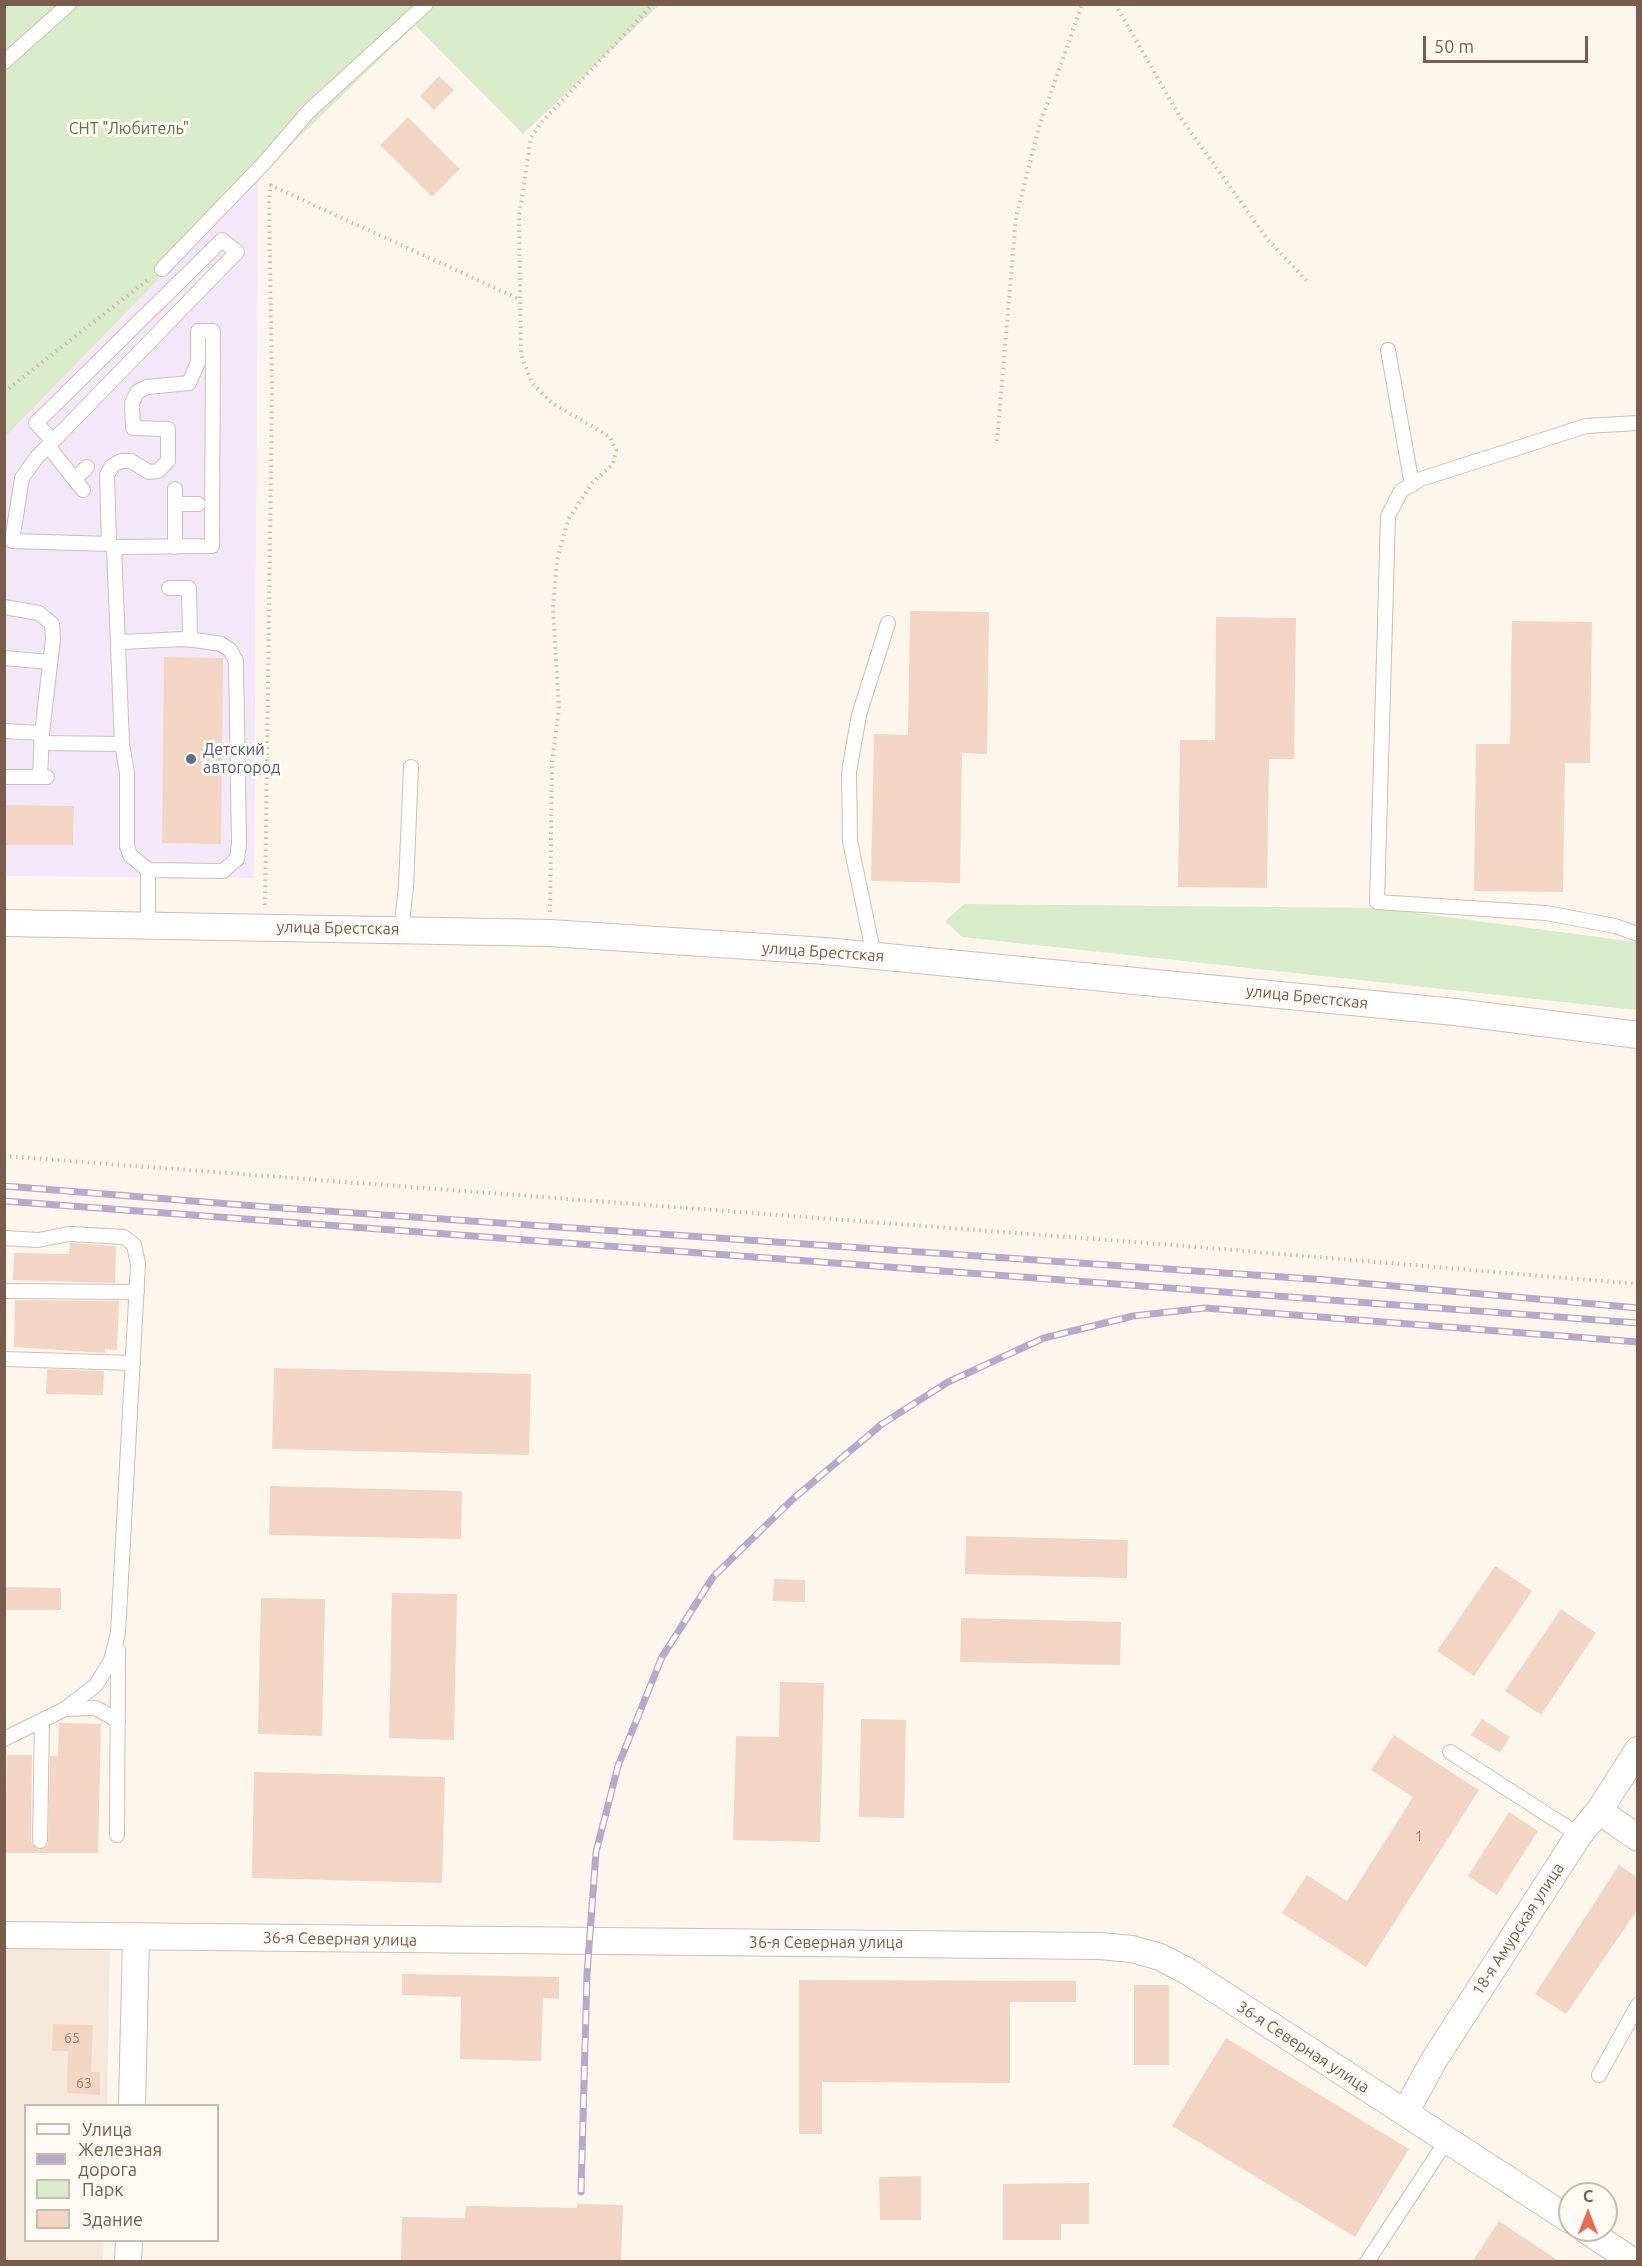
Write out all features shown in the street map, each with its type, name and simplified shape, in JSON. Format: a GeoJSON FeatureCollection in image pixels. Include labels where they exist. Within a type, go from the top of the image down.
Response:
{"type":"FeatureCollection","features":[{"type":"Feature","properties":{"kind":"street","name":"улица Брестская"},"geometry":{"type":"LineString","coordinates":[[4,923],[550,933],[874,956],[1455,1012],[1638,1035]]}},
{"type":"Feature","properties":{"kind":"street","name":"18-я Амурская улица"},"geometry":{"type":"LineString","coordinates":[[1405,2113],[1434,2060],[1579,1835],[1599,1811],[1638,1750]]}},
{"type":"Feature","properties":{"kind":"street"},"geometry":{"type":"LineString","coordinates":[[1599,1811],[1638,1838]]}},
{"type":"Feature","properties":{"kind":"street","name":"36-я Северная улица"},"geometry":{"type":"LineString","coordinates":[[4,1935],[1076,1945],[1132,1948],[1160,1957],[1187,1971],[1558,2212]]}},
{"type":"Feature","properties":{"kind":"street"},"geometry":{"type":"LineString","coordinates":[[132,2104],[136,1937]]}},
{"type":"Feature","properties":{"kind":"street"},"geometry":{"type":"LineString","coordinates":[[128,2262],[129,2242]]}},
{"type":"Feature","properties":{"kind":"street"},"geometry":{"type":"LineString","coordinates":[[1604,2242],[1634,2262]]}},
{"type":"Feature","properties":{"kind":"lane"},"geometry":{"type":"LineString","coordinates":[[4,62],[69,4]]}},
{"type":"Feature","properties":{"kind":"lane"},"geometry":{"type":"LineString","coordinates":[[162,269],[266,161],[308,112],[426,4]]}},
{"type":"Feature","properties":{"kind":"lane"},"geometry":{"type":"LineString","coordinates":[[87,467],[79,484],[50,443],[36,423],[222,240],[237,252],[50,443],[22,478],[12,541],[111,546],[212,546],[213,331],[198,331],[198,362],[189,383],[147,387],[137,392],[132,403],[133,428],[168,429],[168,461],[158,471],[148,472],[131,462],[112,465],[107,475],[111,546],[120,642],[122,744],[127,773],[127,846],[130,855],[148,870],[223,871],[237,859],[239,843],[236,661],[230,650],[221,644],[190,639],[120,642]]}},
{"type":"Feature","properties":{"kind":"lane"},"geometry":{"type":"LineString","coordinates":[[1388,350],[1412,484]]}},
{"type":"Feature","properties":{"kind":"lane"},"geometry":{"type":"LineString","coordinates":[[1638,423],[1586,426],[1421,479],[1401,491],[1388,516],[1377,902],[1546,913],[1615,926],[1638,934]]}},
{"type":"Feature","properties":{"kind":"lane"},"geometry":{"type":"LineString","coordinates":[[175,547],[176,489]]}},
{"type":"Feature","properties":{"kind":"lane"},"geometry":{"type":"LineString","coordinates":[[176,504],[198,504]]}},
{"type":"Feature","properties":{"kind":"lane"},"geometry":{"type":"LineString","coordinates":[[169,588],[189,588],[190,639]]}},
{"type":"Feature","properties":{"kind":"lane"},"geometry":{"type":"LineString","coordinates":[[4,606],[39,613],[52,624],[41,738],[44,777],[4,777]]}},
{"type":"Feature","properties":{"kind":"lane"},"geometry":{"type":"LineString","coordinates":[[874,956],[850,841],[849,772],[859,715],[888,622]]}},
{"type":"Feature","properties":{"kind":"lane"},"geometry":{"type":"LineString","coordinates":[[4,658],[50,662]]}},
{"type":"Feature","properties":{"kind":"lane"},"geometry":{"type":"LineString","coordinates":[[4,731],[41,738],[122,744]]}},
{"type":"Feature","properties":{"kind":"lane"},"geometry":{"type":"LineString","coordinates":[[400,930],[406,887],[411,767]]}},
{"type":"Feature","properties":{"kind":"lane"},"geometry":{"type":"LineString","coordinates":[[148,870],[148,924]]}},
{"type":"Feature","properties":{"kind":"lane"},"geometry":{"type":"LineString","coordinates":[[4,1238],[38,1240],[69,1234],[123,1237],[134,1245],[138,1264],[118,1633],[117,1835]]}},
{"type":"Feature","properties":{"kind":"lane"},"geometry":{"type":"LineString","coordinates":[[4,1291],[137,1292]]}},
{"type":"Feature","properties":{"kind":"lane"},"geometry":{"type":"LineString","coordinates":[[4,1359],[133,1363]]}},
{"type":"Feature","properties":{"kind":"lane"},"geometry":{"type":"LineString","coordinates":[[4,1739],[65,1709],[96,1685],[111,1660],[118,1633]]}},
{"type":"Feature","properties":{"kind":"lane"},"geometry":{"type":"LineString","coordinates":[[65,1709],[96,1708],[118,1720]]}},
{"type":"Feature","properties":{"kind":"lane"},"geometry":{"type":"LineString","coordinates":[[40,1841],[42,1720]]}},
{"type":"Feature","properties":{"kind":"lane"},"geometry":{"type":"LineString","coordinates":[[1450,1752],[1579,1835]]}},
{"type":"Feature","properties":{"kind":"lane"},"geometry":{"type":"LineString","coordinates":[[1599,2075],[1638,2005]]}},
{"type":"Feature","properties":{"kind":"lane"},"geometry":{"type":"LineString","coordinates":[[1367,2262],[1447,2140]]}},
{"type":"Feature","properties":{"kind":"path"},"geometry":{"type":"LineString","coordinates":[[550,933],[552,762],[559,709],[553,608],[557,560],[568,520],[592,483],[613,464],[616,450],[610,437],[552,403],[532,383],[521,355],[519,216],[531,138],[539,125],[653,4]]}},
{"type":"Feature","properties":{"kind":"path"},"geometry":{"type":"LineString","coordinates":[[997,441],[1016,217],[1039,127],[1082,4]]}},
{"type":"Feature","properties":{"kind":"path"},"geometry":{"type":"LineString","coordinates":[[1115,4],[1180,117],[1268,240],[1308,282]]}},
{"type":"Feature","properties":{"kind":"path"},"geometry":{"type":"LineString","coordinates":[[271,184],[519,299]]}},
{"type":"Feature","properties":{"kind":"path"},"geometry":{"type":"LineString","coordinates":[[262,191],[271,184]]}},
{"type":"Feature","properties":{"kind":"path"},"geometry":{"type":"LineString","coordinates":[[265,926],[272,388],[268,200],[271,184]]}},
{"type":"Feature","properties":{"kind":"path"},"geometry":{"type":"LineString","coordinates":[[4,392],[162,269]]}},
{"type":"Feature","properties":{"kind":"path"},"geometry":{"type":"LineString","coordinates":[[4,1156],[1173,1245],[1638,1284]]}},
{"type":"Feature","properties":{"kind":"shaded area"},"geometry":{"type":"Polygon","coordinates":[[[258,177],[254,878],[5,876],[5,437],[258,177]]]}},
{"type":"Feature","properties":{"kind":"shaded area"},"geometry":{"type":"Polygon","coordinates":[[[5,1949],[110,1951],[107,2104],[24,2104],[24,2242],[104,2242],[103,2261],[5,2262],[5,1949]]]}},
{"type":"Feature","properties":{"kind":"green space","name":"СНТ \"Любитель\""},"geometry":{"type":"Polygon","coordinates":[[[5,5],[659,5],[523,134],[415,25],[258,177],[5,437],[5,5]]]}},
{"type":"Feature","properties":{"kind":"green space"},"geometry":{"type":"Polygon","coordinates":[[[964,904],[1378,908],[1636,942],[1637,1010],[962,937],[945,921],[964,904]]]}},
{"type":"Feature","properties":{"kind":"building"},"geometry":{"type":"Polygon","coordinates":[[[439,76],[454,90],[434,110],[420,96],[439,76]]]}},
{"type":"Feature","properties":{"kind":"building"},"geometry":{"type":"Polygon","coordinates":[[[408,117],[460,169],[432,197],[380,145],[408,117]]]}},
{"type":"Feature","properties":{"kind":"building"},"geometry":{"type":"Polygon","coordinates":[[[910,611],[989,612],[987,754],[962,753],[960,883],[871,881],[874,734],[908,735],[910,611]]]}},
{"type":"Feature","properties":{"kind":"building"},"geometry":{"type":"Polygon","coordinates":[[[1216,617],[1296,618],[1294,759],[1269,759],[1267,888],[1178,887],[1180,740],[1215,740],[1216,617]]]}},
{"type":"Feature","properties":{"kind":"building"},"geometry":{"type":"Polygon","coordinates":[[[1512,621],[1592,622],[1590,763],[1565,763],[1563,892],[1474,891],[1476,744],[1510,744],[1512,621]]]}},
{"type":"Feature","properties":{"kind":"building"},"geometry":{"type":"Polygon","coordinates":[[[164,657],[223,658],[221,844],[162,843],[164,657]]]}},
{"type":"Feature","properties":{"kind":"building"},"geometry":{"type":"Polygon","coordinates":[[[4,805],[74,806],[73,845],[4,845],[4,805]]]}},
{"type":"Feature","properties":{"kind":"building"},"geometry":{"type":"Polygon","coordinates":[[[70,1243],[116,1246],[115,1283],[13,1280],[14,1253],[69,1254],[70,1243]]]}},
{"type":"Feature","properties":{"kind":"building"},"geometry":{"type":"Polygon","coordinates":[[[15,1300],[119,1301],[117,1350],[105,1349],[105,1353],[14,1347],[15,1300]]]}},
{"type":"Feature","properties":{"kind":"building"},"geometry":{"type":"Polygon","coordinates":[[[274,1368],[531,1374],[529,1455],[272,1449],[274,1368]]]}},
{"type":"Feature","properties":{"kind":"building"},"geometry":{"type":"Polygon","coordinates":[[[47,1369],[104,1371],[103,1395],[46,1394],[47,1369]]]}},
{"type":"Feature","properties":{"kind":"building"},"geometry":{"type":"Polygon","coordinates":[[[270,1486],[462,1491],[461,1539],[269,1535],[270,1486]]]}},
{"type":"Feature","properties":{"kind":"building"},"geometry":{"type":"Polygon","coordinates":[[[966,1536],[1128,1540],[1127,1578],[965,1574],[966,1536]]]}},
{"type":"Feature","properties":{"kind":"building"},"geometry":{"type":"Polygon","coordinates":[[[1495,1566],[1532,1591],[1474,1676],[1437,1651],[1495,1566]]]}},
{"type":"Feature","properties":{"kind":"building"},"geometry":{"type":"Polygon","coordinates":[[[774,1579],[805,1580],[805,1602],[773,1601],[774,1579]]]}},
{"type":"Feature","properties":{"kind":"building"},"geometry":{"type":"Polygon","coordinates":[[[4,1587],[61,1588],[61,1610],[4,1610],[4,1587]]]}},
{"type":"Feature","properties":{"kind":"building"},"geometry":{"type":"Polygon","coordinates":[[[392,1593],[457,1594],[454,1740],[389,1738],[392,1593]]]}},
{"type":"Feature","properties":{"kind":"building"},"geometry":{"type":"Polygon","coordinates":[[[261,1598],[325,1599],[322,1736],[258,1734],[261,1598]]]}},
{"type":"Feature","properties":{"kind":"building"},"geometry":{"type":"Polygon","coordinates":[[[1561,1609],[1596,1633],[1541,1715],[1505,1691],[1561,1609]]]}},
{"type":"Feature","properties":{"kind":"building"},"geometry":{"type":"Polygon","coordinates":[[[961,1618],[1121,1622],[1120,1665],[960,1662],[961,1618]]]}},
{"type":"Feature","properties":{"kind":"building"},"geometry":{"type":"Polygon","coordinates":[[[780,1682],[824,1683],[820,1842],[733,1840],[736,1736],[779,1737],[780,1682]]]}},
{"type":"Feature","properties":{"kind":"building"},"geometry":{"type":"Polygon","coordinates":[[[861,1719],[906,1720],[904,1818],[859,1817],[861,1719]]]}},
{"type":"Feature","properties":{"kind":"building"},"geometry":{"type":"Polygon","coordinates":[[[1482,1719],[1510,1737],[1500,1753],[1471,1735],[1482,1719]]]}},
{"type":"Feature","properties":{"kind":"building"},"geometry":{"type":"Polygon","coordinates":[[[59,1723],[101,1724],[98,1853],[5,1853],[7,1755],[32,1755],[31,1841],[39,1850],[48,1845],[50,1756],[58,1756],[59,1723]]]}},
{"type":"Feature","properties":{"kind":"building"},"geometry":{"type":"Polygon","coordinates":[[[1394,1735],[1479,1790],[1366,1967],[1282,1913],[1307,1875],[1347,1901],[1413,1797],[1371,1770],[1394,1735]]]}},
{"type":"Feature","properties":{"kind":"building"},"geometry":{"type":"Polygon","coordinates":[[[254,1772],[445,1777],[442,1883],[252,1878],[254,1772]]]}},
{"type":"Feature","properties":{"kind":"building"},"geometry":{"type":"Polygon","coordinates":[[[1509,1812],[1538,1831],[1497,1895],[1468,1876],[1509,1812]]]}},
{"type":"Feature","properties":{"kind":"building"},"geometry":{"type":"Polygon","coordinates":[[[1619,1865],[1638,1878],[1638,1909],[1566,2014],[1535,1994],[1619,1865]]]}},
{"type":"Feature","properties":{"kind":"building"},"geometry":{"type":"Polygon","coordinates":[[[402,1974],[559,1977],[559,1999],[543,1998],[541,2061],[460,2059],[461,1997],[402,1995],[402,1974]]]}},
{"type":"Feature","properties":{"kind":"building"},"geometry":{"type":"Polygon","coordinates":[[[799,1980],[1076,1981],[1076,2002],[1010,2002],[1010,2083],[822,2082],[822,2134],[799,2134],[799,1980]]]}},
{"type":"Feature","properties":{"kind":"building"},"geometry":{"type":"Polygon","coordinates":[[[1134,1985],[1169,1985],[1169,2065],[1134,2065],[1134,1985]]]}},
{"type":"Feature","properties":{"kind":"building"},"geometry":{"type":"Polygon","coordinates":[[[53,2024],[93,2025],[91,2072],[100,2072],[100,2095],[67,2093],[68,2051],[52,2051],[53,2024]]]}},
{"type":"Feature","properties":{"kind":"building"},"geometry":{"type":"Polygon","coordinates":[[[1226,2038],[1409,2149],[1355,2237],[1172,2126],[1226,2038]]]}},
{"type":"Feature","properties":{"kind":"building"},"geometry":{"type":"Polygon","coordinates":[[[921,2176],[921,2220],[880,2220],[879,2177],[921,2176]]]}},
{"type":"Feature","properties":{"kind":"building"},"geometry":{"type":"Polygon","coordinates":[[[1089,2183],[1089,2224],[1061,2224],[1061,2240],[1003,2240],[1003,2184],[1089,2183]]]}},
{"type":"Feature","properties":{"kind":"building"},"geometry":{"type":"Polygon","coordinates":[[[577,2204],[623,2205],[621,2262],[401,2262],[402,2217],[465,2218],[466,2206],[577,2208],[577,2204]]]}},
{"type":"Feature","properties":{"kind":"building"},"geometry":{"type":"Polygon","coordinates":[[[1499,2221],[1560,2262],[1472,2262],[1499,2221]]]}},
{"type":"Feature","properties":{"kind":"railway"},"geometry":{"type":"LineString","coordinates":[[4,1186],[268,1207],[1326,1280],[1638,1308]]}},
{"type":"Feature","properties":{"kind":"railway"},"geometry":{"type":"LineString","coordinates":[[4,1201],[1638,1323]]}},
{"type":"Feature","properties":{"kind":"railway"},"geometry":{"type":"LineString","coordinates":[[581,2192],[587,1974],[596,1852],[618,1766],[662,1657],[713,1577],[793,1499],[882,1424],[948,1382],[1044,1338],[1133,1316],[1205,1308],[1638,1342]]}},
{"type":"Feature","properties":{"kind":"place","name":"Детский автогород"},"geometry":{"type":"Point","coordinates":[191,759]}}]}
